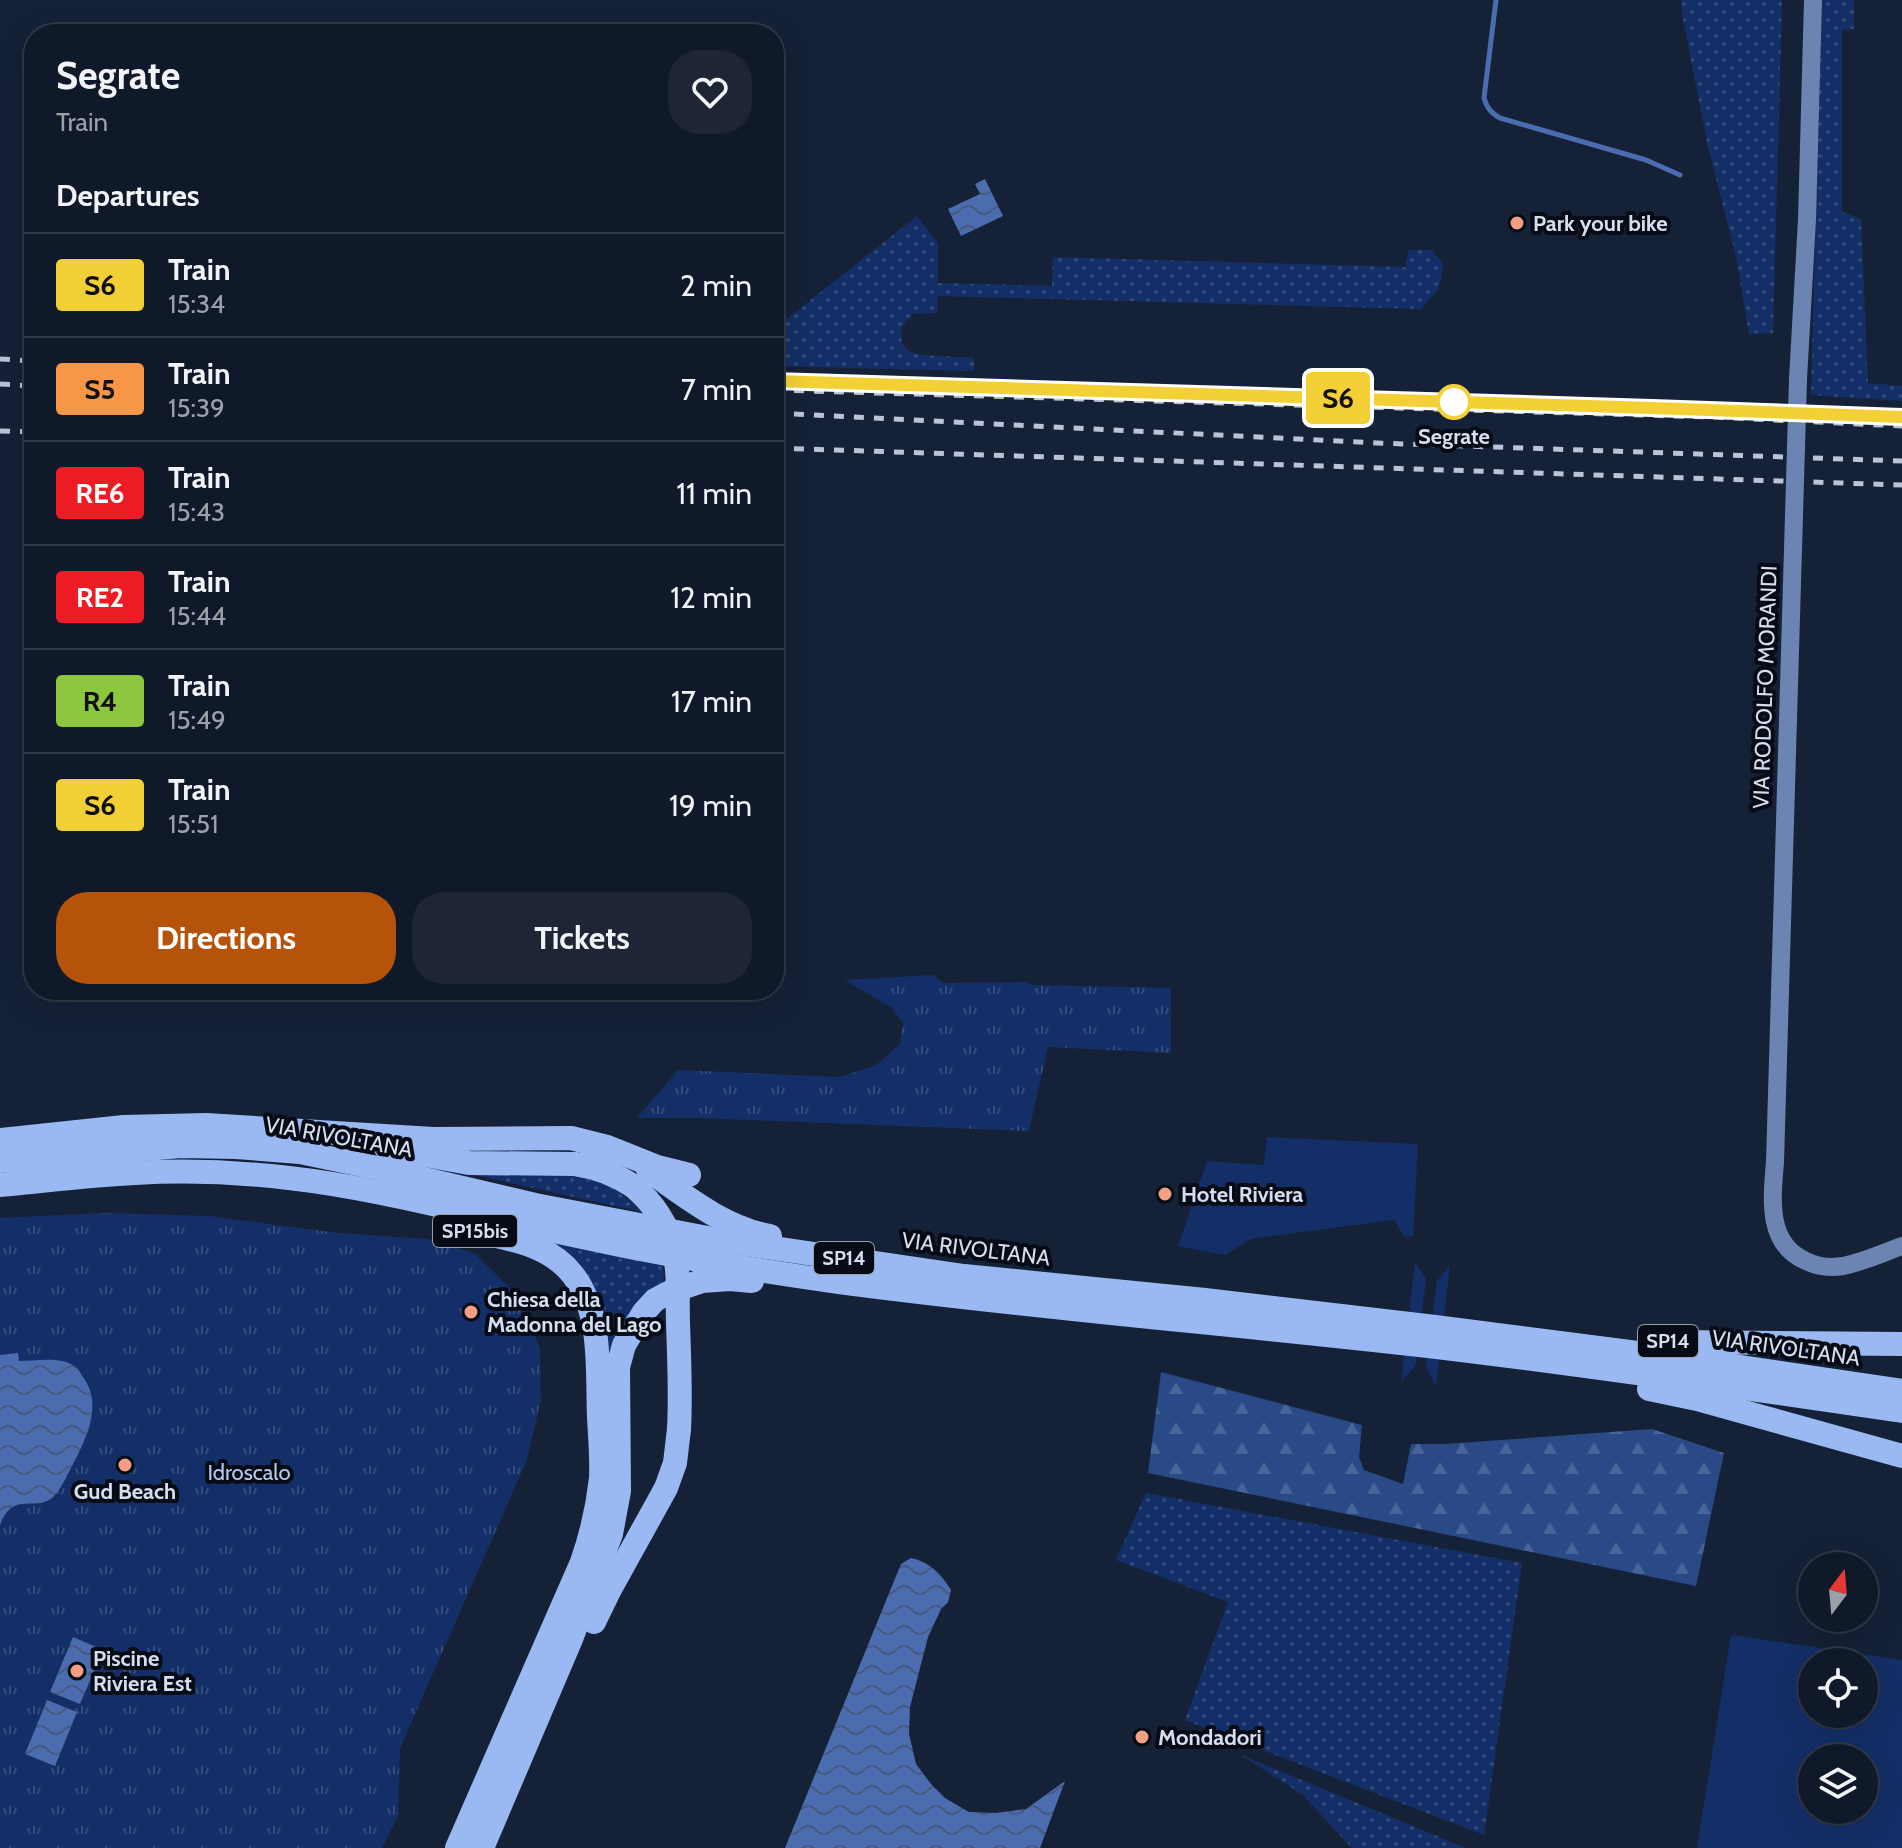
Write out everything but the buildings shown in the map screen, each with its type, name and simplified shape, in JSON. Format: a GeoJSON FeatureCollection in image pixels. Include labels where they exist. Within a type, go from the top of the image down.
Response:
{"type":"FeatureCollection","features":[{"type":"Feature","properties":{"kind":"highway"},"geometry":{"type":"LineString","coordinates":[[0,1140],[124,1127],[206,1125],[281,1128],[457,1161],[588,1166],[612,1174],[633,1186],[648,1200],[670,1236],[675,1255],[679,1429],[675,1463],[666,1488],[609,1591],[581,1650],[556,1691],[544,1701]]}},
{"type":"Feature","properties":{"kind":"highway","name":"SP14"},"geometry":{"type":"LineString","coordinates":[[281,1128],[433,1139],[571,1138],[623,1154],[695,1203],[754,1232],[885,1254],[937,1272]]}},
{"type":"Feature","properties":{"kind":"highway","name":"VIA RIVOLTANA"},"geometry":{"type":"LineString","coordinates":[[0,1161],[181,1146],[300,1152],[535,1205],[703,1237],[937,1272],[1435,1327],[1902,1391]]}},
{"type":"Feature","properties":{"kind":"highway"},"geometry":{"type":"LineString","coordinates":[[623,1154],[689,1175]]}},
{"type":"Feature","properties":{"kind":"highway","name":"VIA RIVOLTANA"},"geometry":{"type":"LineString","coordinates":[[0,1185],[166,1172],[290,1178],[366,1190],[558,1233],[837,1282],[1455,1350],[1902,1411]]}},
{"type":"Feature","properties":{"kind":"highway","name":"SP15bis"},"geometry":{"type":"LineString","coordinates":[[0,1192],[193,1184],[298,1192],[520,1241],[542,1249],[560,1262],[579,1284],[590,1309],[596,1341],[600,1488],[585,1554],[457,1848]]}},
{"type":"Feature","properties":{"kind":"highway"},"geometry":{"type":"LineString","coordinates":[[482,1848],[581,1614],[613,1527],[619,1491],[618,1376],[621,1353],[648,1307],[661,1297],[695,1282],[730,1279],[908,1304],[1033,1316],[1156,1317]]}},
{"type":"Feature","properties":{"kind":"highway","name":"SP14"},"geometry":{"type":"LineString","coordinates":[[1435,1327],[1538,1325],[1673,1342],[1902,1344]]}},
{"type":"Feature","properties":{"kind":"highway"},"geometry":{"type":"LineString","coordinates":[[1455,1350],[1546,1373],[1697,1399],[1902,1456]]}},
{"type":"Feature","properties":{"kind":"main road","name":"VIA RODOLFO MORANDI"},"geometry":{"type":"LineString","coordinates":[[1813,0],[1807,220],[1798,379],[1773,1208],[1780,1237],[1792,1253],[1811,1263],[1831,1267],[1860,1262],[1902,1246]]}},
{"type":"Feature","properties":{"kind":"green space"},"geometry":{"type":"Polygon","coordinates":[[[1681,0],[1782,0],[1773,333],[1749,334],[1736,256],[1708,147],[1681,0]]]}},
{"type":"Feature","properties":{"kind":"green space"},"geometry":{"type":"Polygon","coordinates":[[[1822,0],[1854,0],[1854,29],[1842,30],[1842,212],[1861,219],[1868,383],[1902,386],[1902,401],[1811,395],[1822,0]]]}},
{"type":"Feature","properties":{"kind":"green space"},"geometry":{"type":"Polygon","coordinates":[[[917,216],[938,243],[938,283],[1052,286],[1053,257],[1405,267],[1409,250],[1431,250],[1443,263],[1438,289],[1422,309],[938,296],[937,313],[913,314],[902,327],[901,337],[906,349],[918,354],[974,358],[974,371],[784,366],[784,321],[917,216]]]}},
{"type":"Feature","properties":{"kind":"green space"},"geometry":{"type":"Polygon","coordinates":[[[933,975],[943,983],[1026,982],[1031,985],[1171,988],[1171,1053],[1048,1047],[1029,1131],[637,1118],[678,1070],[839,1077],[875,1066],[900,1044],[903,1023],[892,1008],[845,980],[933,975]]]}},
{"type":"Feature","properties":{"kind":"green space"},"geometry":{"type":"Polygon","coordinates":[[[1267,1137],[1418,1144],[1413,1236],[1404,1236],[1394,1220],[1256,1238],[1225,1255],[1178,1246],[1207,1161],[1264,1165],[1267,1137]]]}},
{"type":"Feature","properties":{"kind":"green space"},"geometry":{"type":"Polygon","coordinates":[[[452,1170],[569,1172],[614,1187],[642,1212],[452,1170]]]}},
{"type":"Feature","properties":{"kind":"green space","name":"Idroscalo"},"geometry":{"type":"Polygon","coordinates":[[[104,1213],[209,1216],[339,1233],[427,1239],[474,1253],[518,1296],[540,1348],[541,1399],[527,1460],[400,1748],[398,1816],[382,1848],[0,1848],[0,1218],[104,1213]]]}},
{"type":"Feature","properties":{"kind":"green space"},"geometry":{"type":"Polygon","coordinates":[[[551,1241],[662,1262],[665,1288],[612,1362],[551,1241]]]}},
{"type":"Feature","properties":{"kind":"green space"},"geometry":{"type":"Polygon","coordinates":[[[1415,1263],[1426,1278],[1416,1365],[1401,1382],[1415,1263]]]}},
{"type":"Feature","properties":{"kind":"green space"},"geometry":{"type":"Polygon","coordinates":[[[1450,1265],[1436,1387],[1426,1366],[1437,1281],[1450,1265]]]}},
{"type":"Feature","properties":{"kind":"green space"},"geometry":{"type":"Polygon","coordinates":[[[1161,1372],[1362,1425],[1359,1457],[1364,1470],[1403,1484],[1411,1444],[1652,1429],[1724,1453],[1696,1586],[1148,1473],[1161,1372]]]}},
{"type":"Feature","properties":{"kind":"green space"},"geometry":{"type":"Polygon","coordinates":[[[1146,1493],[1522,1563],[1484,1835],[1185,1720],[1228,1602],[1116,1560],[1146,1493]]]}},
{"type":"Feature","properties":{"kind":"green space"},"geometry":{"type":"Polygon","coordinates":[[[1731,1635],[1820,1648],[1798,1648],[1798,1728],[1878,1728],[1878,1656],[1902,1660],[1902,1848],[1697,1848],[1731,1635]]]}},
{"type":"Feature","properties":{"kind":"green space"},"geometry":{"type":"Polygon","coordinates":[[[1241,1755],[1466,1848],[1352,1848],[1303,1795],[1241,1755]]]}},
{"type":"Feature","properties":{"kind":"water"},"geometry":{"type":"Polygon","coordinates":[[[985,179],[1003,216],[961,236],[948,209],[980,194],[975,184],[985,179]]]}},
{"type":"Feature","properties":{"kind":"water"},"geometry":{"type":"Polygon","coordinates":[[[18,1353],[19,1361],[55,1360],[69,1363],[79,1370],[89,1387],[92,1410],[82,1446],[55,1495],[48,1501],[12,1508],[0,1525],[0,1355],[18,1353]]]}},
{"type":"Feature","properties":{"kind":"water"},"geometry":{"type":"Polygon","coordinates":[[[911,1558],[924,1562],[934,1570],[951,1590],[948,1602],[941,1609],[928,1637],[910,1707],[909,1734],[916,1764],[945,1798],[969,1812],[996,1813],[1026,1809],[1065,1781],[1040,1848],[785,1848],[901,1564],[911,1558]]]}},
{"type":"Feature","properties":{"kind":"water","name":"Piscine Riviera Est"},"geometry":{"type":"Polygon","coordinates":[[[73,1637],[103,1650],[80,1704],[50,1692],[73,1637]]]}},
{"type":"Feature","properties":{"kind":"water","name":"Piscine Riviera Est"},"geometry":{"type":"Polygon","coordinates":[[[47,1700],[77,1712],[55,1766],[25,1754],[47,1700]]]}},
{"type":"Feature","properties":{"kind":"waterway"},"geometry":{"type":"LineString","coordinates":[[1496,0],[1484,98],[1492,112],[1500,118],[1646,160],[1680,175]]}},
{"type":"Feature","properties":{"kind":"railway"},"geometry":{"type":"LineString","coordinates":[[0,359],[24,360]]}},
{"type":"Feature","properties":{"kind":"railway"},"geometry":{"type":"LineString","coordinates":[[0,384],[24,385]]}},
{"type":"Feature","properties":{"kind":"railway"},"geometry":{"type":"LineString","coordinates":[[784,390],[1711,417],[1902,426]]}},
{"type":"Feature","properties":{"kind":"railway"},"geometry":{"type":"LineString","coordinates":[[784,413],[1377,443],[1902,461]]}},
{"type":"Feature","properties":{"kind":"railway"},"geometry":{"type":"LineString","coordinates":[[0,431],[24,432]]}},
{"type":"Feature","properties":{"kind":"railway"},"geometry":{"type":"LineString","coordinates":[[784,448],[1902,485]]}},
{"type":"Feature","properties":{"kind":"train","name":"S6"},"geometry":{"type":"LineString","coordinates":[[784,381],[1902,417]]}},
{"type":"Feature","properties":{"kind":"place","name":"Park your bike"},"geometry":{"type":"Point","coordinates":[1517,223]}},
{"type":"Feature","properties":{"kind":"place","name":"Segrate"},"geometry":{"type":"Point","coordinates":[1454,402]}},
{"type":"Feature","properties":{"kind":"place","name":"Hotel Riviera"},"geometry":{"type":"Point","coordinates":[1165,1194]}},
{"type":"Feature","properties":{"kind":"place","name":"Chiesa della Madonna del Lago"},"geometry":{"type":"Point","coordinates":[471,1312]}},
{"type":"Feature","properties":{"kind":"place","name":"Gud Beach"},"geometry":{"type":"Point","coordinates":[125,1465]}},
{"type":"Feature","properties":{"kind":"place","name":"Piscine Riviera Est"},"geometry":{"type":"Point","coordinates":[77,1671]}},
{"type":"Feature","properties":{"kind":"place","name":"Mondadori"},"geometry":{"type":"Point","coordinates":[1142,1737]}}]}
